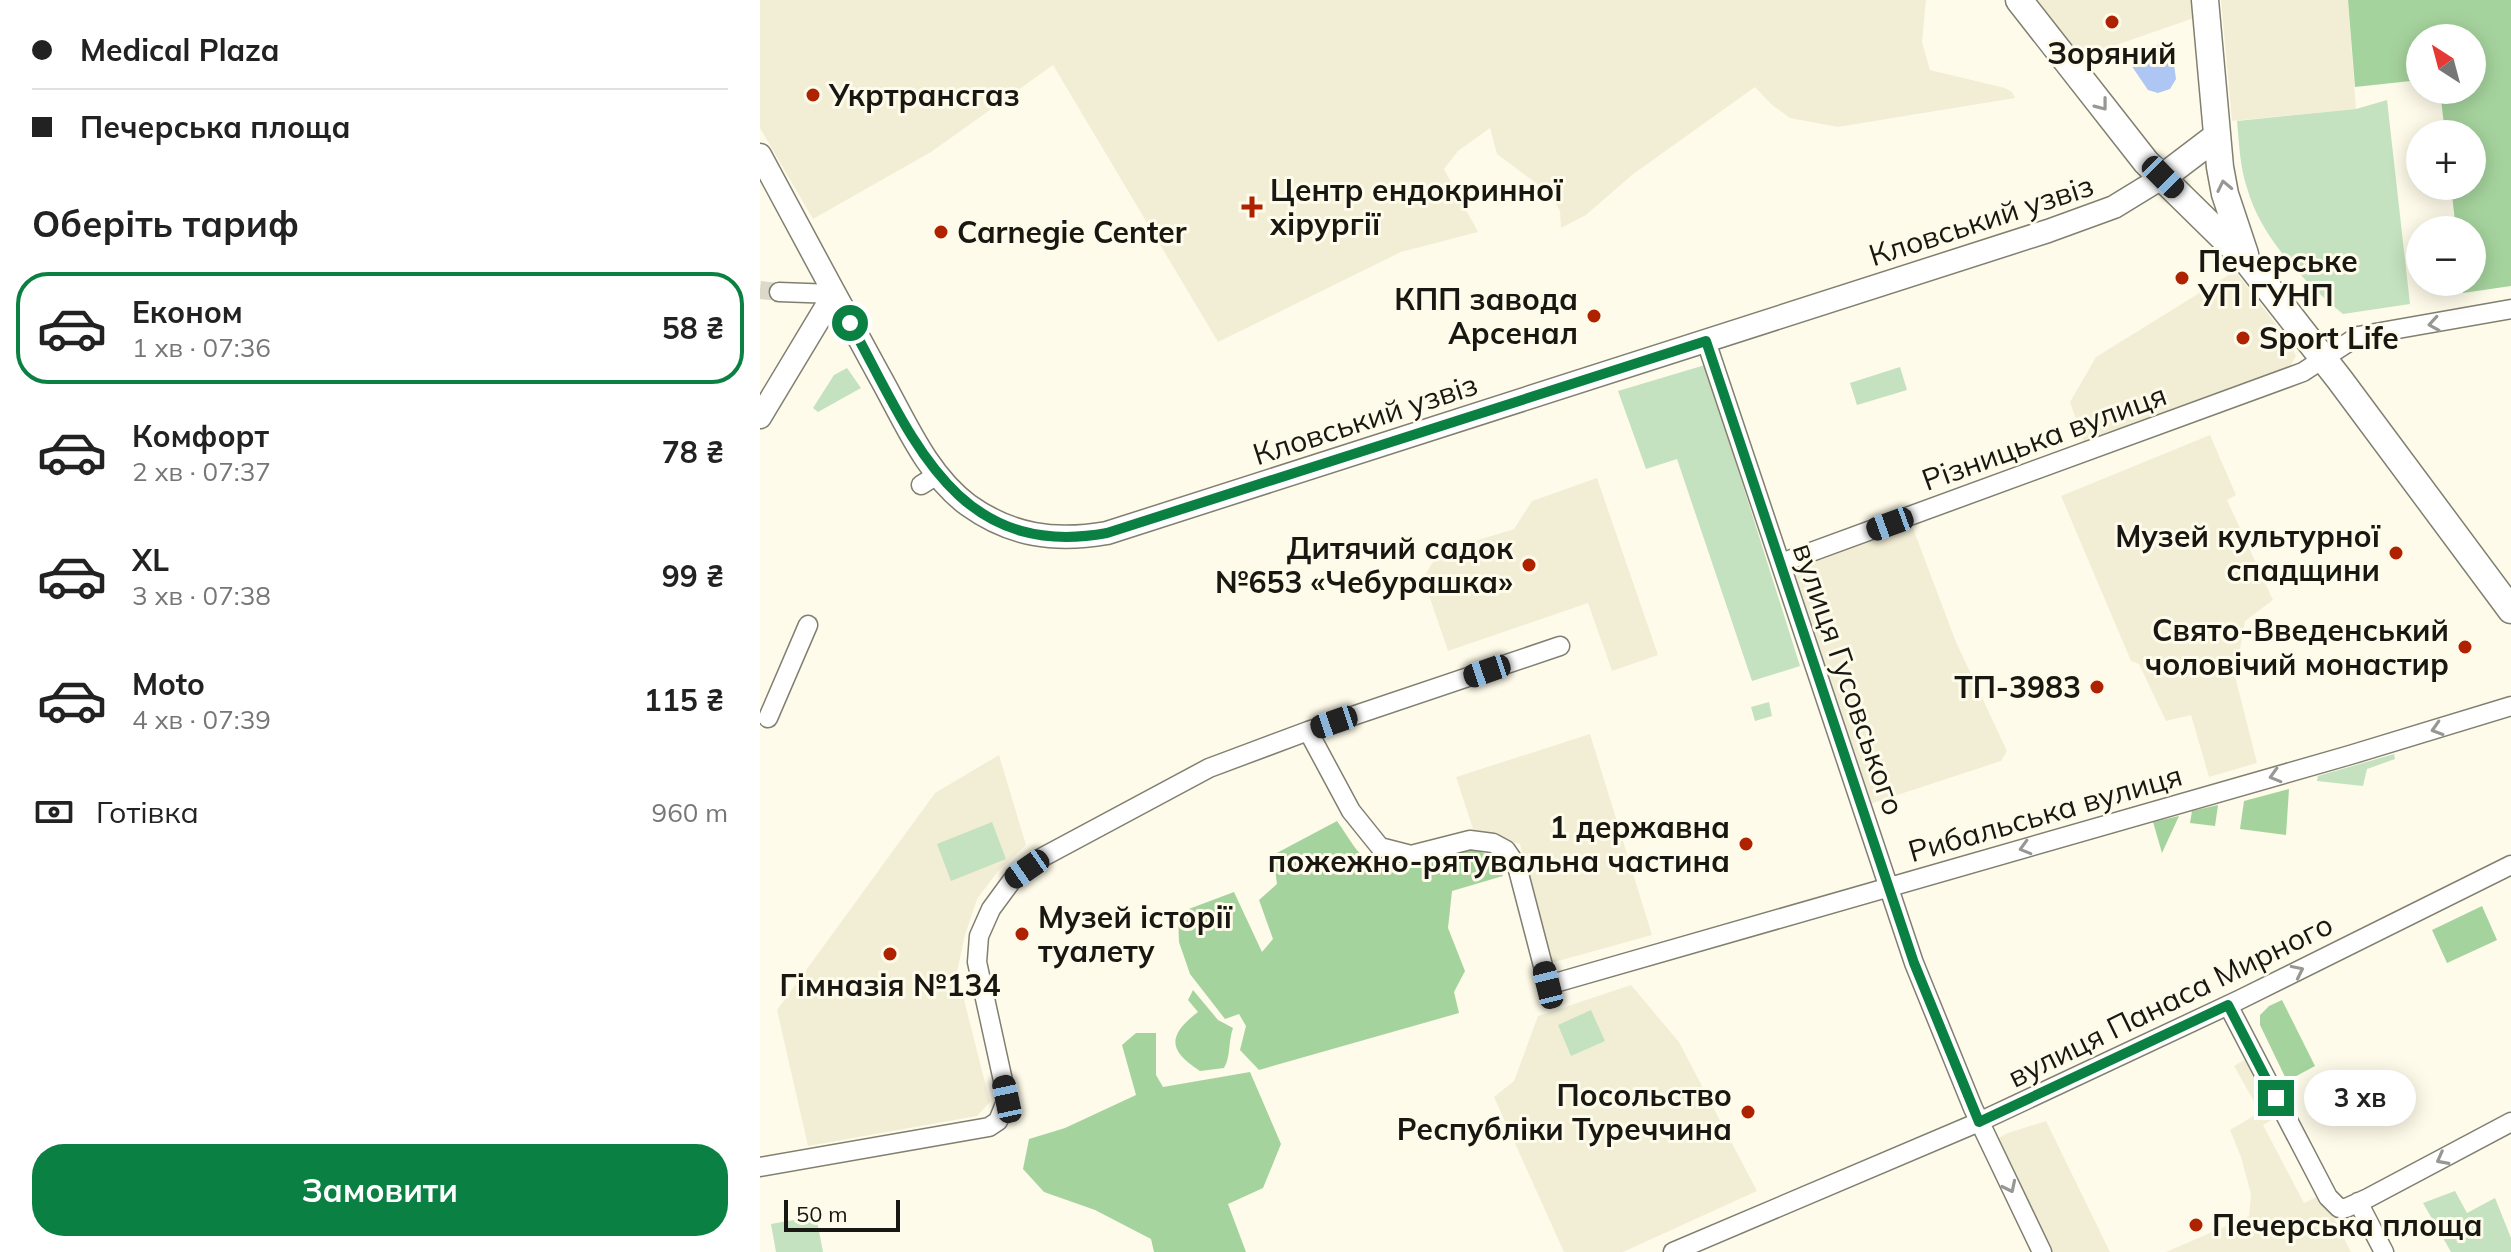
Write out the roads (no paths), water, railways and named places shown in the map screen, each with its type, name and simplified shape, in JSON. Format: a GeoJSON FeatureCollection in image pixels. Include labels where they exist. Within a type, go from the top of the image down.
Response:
{"type":"FeatureCollection","features":[{"type":"Feature","properties":{"kind":"main road"},"geometry":{"type":"LineString","coordinates":[[2019,0],[2146,162],[2247,261],[2325,359],[2511,610]]}},
{"type":"Feature","properties":{"kind":"main road"},"geometry":{"type":"LineString","coordinates":[[2205,0],[2225,194],[2247,261]]}},
{"type":"Feature","properties":{"kind":"main road"},"geometry":{"type":"LineString","coordinates":[[2163,177],[2217,136]]}},
{"type":"Feature","properties":{"kind":"street","name":"Кловський узвіз"},"geometry":{"type":"LineString","coordinates":[[760,155],[929,480],[998,522],[1054,538],[1080,538],[1107,533],[1706,341],[2101,212],[2124,202],[2163,177]]}},
{"type":"Feature","properties":{"kind":"street"},"geometry":{"type":"LineString","coordinates":[[760,417],[834,294],[779,292]]}},
{"type":"Feature","properties":{"kind":"street","name":"Різницька вулиця"},"geometry":{"type":"LineString","coordinates":[[1781,563],[2303,372],[2358,336],[2511,309]]}},
{"type":"Feature","properties":{"kind":"street","name":"вулиця Гусовського"},"geometry":{"type":"LineString","coordinates":[[1706,341],[1914,963],[1979,1122],[2042,1252]]}},
{"type":"Feature","properties":{"kind":"street"},"geometry":{"type":"LineString","coordinates":[[768,718],[808,625]]}},
{"type":"Feature","properties":{"kind":"street"},"geometry":{"type":"LineString","coordinates":[[760,1167],[989,1127],[998,1121],[1007,1099],[977,962],[979,936],[991,909],[1013,879],[1041,858],[1209,768],[1308,731],[1560,646]]}},
{"type":"Feature","properties":{"kind":"street","name":"Рибальська вулиця"},"geometry":{"type":"LineString","coordinates":[[1308,731],[1351,811],[1380,847],[1411,855],[1470,840],[1493,843],[1506,850],[1517,866],[1548,985],[2511,706]]}},
{"type":"Feature","properties":{"kind":"street","name":"вулиця Панаса Мирного"},"geometry":{"type":"LineString","coordinates":[[1673,1252],[1979,1122],[2228,1005],[2511,865]]}},
{"type":"Feature","properties":{"kind":"street"},"geometry":{"type":"LineString","coordinates":[[2228,1005],[2328,1197],[2339,1208],[2358,1202],[2511,1122]]}},
{"type":"Feature","properties":{"kind":"street"},"geometry":{"type":"LineString","coordinates":[[2358,1202],[2384,1252]]}},
{"type":"Feature","properties":{"kind":"water"},"geometry":{"type":"Polygon","coordinates":[[[2161,44],[2172,50],[2176,79],[2170,89],[2158,93],[2148,90],[2131,65],[2136,53],[2161,44]]]}},
{"type":"Feature","properties":{"kind":"tunnel"},"geometry":{"type":"LineString","coordinates":[[760,290],[779,292]]}},
{"type":"Feature","properties":{"kind":"place","name":"Зоряний"},"geometry":{"type":"Point","coordinates":[2112,22]}},
{"type":"Feature","properties":{"kind":"place","name":"Укртрансгаз"},"geometry":{"type":"Point","coordinates":[813,95]}},
{"type":"Feature","properties":{"kind":"place","name":"Центр ендокринної хірургії"},"geometry":{"type":"Point","coordinates":[1252,207]}},
{"type":"Feature","properties":{"kind":"place","name":"Carnegie Center"},"geometry":{"type":"Point","coordinates":[941,232]}},
{"type":"Feature","properties":{"kind":"place","name":"Печерське УП ГУНП"},"geometry":{"type":"Point","coordinates":[2182,278]}},
{"type":"Feature","properties":{"kind":"place","name":"КПП завода Арсенал"},"geometry":{"type":"Point","coordinates":[1594,316]}},
{"type":"Feature","properties":{"kind":"place","name":"Sport Life"},"geometry":{"type":"Point","coordinates":[2243,338]}},
{"type":"Feature","properties":{"kind":"place","name":"Музей культурної спадщини"},"geometry":{"type":"Point","coordinates":[2396,553]}},
{"type":"Feature","properties":{"kind":"place","name":"Дитячий садок №653 «Чебурашка»"},"geometry":{"type":"Point","coordinates":[1529,565]}},
{"type":"Feature","properties":{"kind":"place","name":"Свято-Введенський чоловічий монастир"},"geometry":{"type":"Point","coordinates":[2465,647]}},
{"type":"Feature","properties":{"kind":"place","name":"ТП-3983"},"geometry":{"type":"Point","coordinates":[2097,687]}},
{"type":"Feature","properties":{"kind":"place","name":"1 державна пожежно-рятувальна частина"},"geometry":{"type":"Point","coordinates":[1746,844]}},
{"type":"Feature","properties":{"kind":"place","name":"Музей історії туалету"},"geometry":{"type":"Point","coordinates":[1022,934]}},
{"type":"Feature","properties":{"kind":"place","name":"Гімназія №134"},"geometry":{"type":"Point","coordinates":[890,954]}},
{"type":"Feature","properties":{"kind":"place","name":"Посольство Республіки Туреччина"},"geometry":{"type":"Point","coordinates":[1748,1112]}},
{"type":"Feature","properties":{"kind":"place","name":"Печерська площа"},"geometry":{"type":"Point","coordinates":[2196,1225]}}]}
